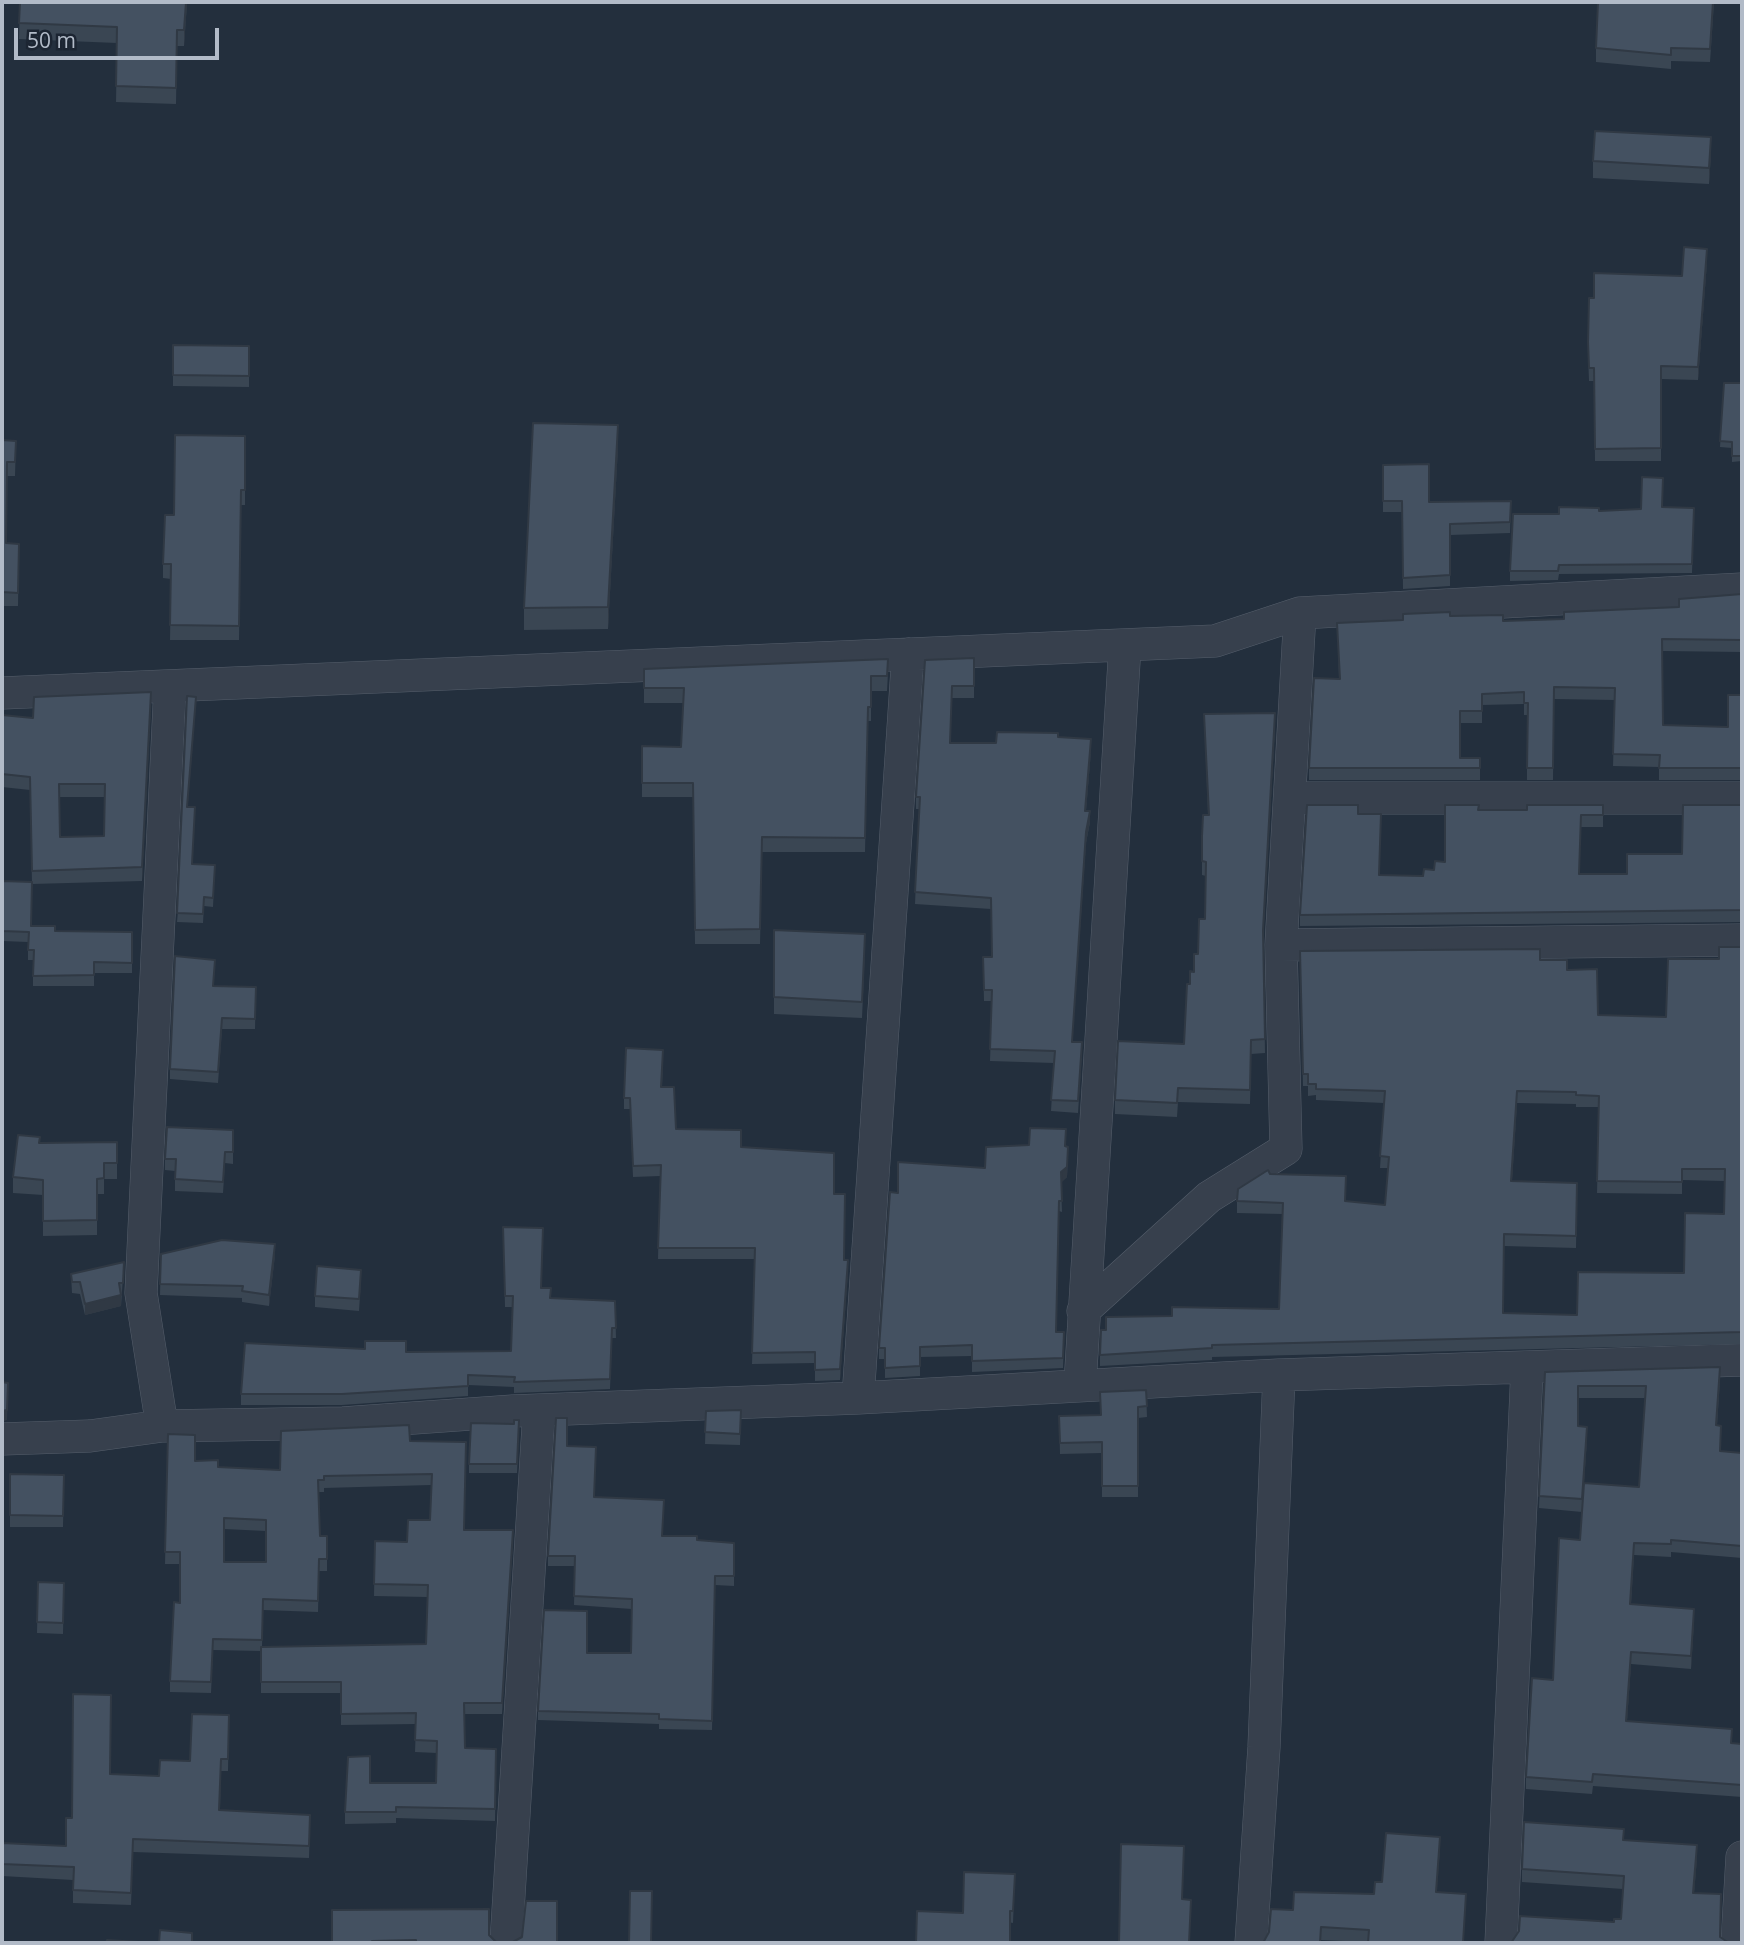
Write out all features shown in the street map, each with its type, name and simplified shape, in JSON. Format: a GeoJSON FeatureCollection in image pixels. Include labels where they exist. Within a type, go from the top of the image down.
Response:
{"type":"FeatureCollection","features":[{"type":"Feature","properties":{"kind":"street"},"geometry":{"type":"LineString","coordinates":[[2,693],[1214,641],[1300,613],[1742,589]]}},
{"type":"Feature","properties":{"kind":"street"},"geometry":{"type":"LineString","coordinates":[[1083,1311],[1209,1197],[1286,1149],[1283,1122],[1281,945],[1292,798],[1300,613]]}},
{"type":"Feature","properties":{"kind":"street"},"geometry":{"type":"LineString","coordinates":[[1080,1385],[1125,645]]}},
{"type":"Feature","properties":{"kind":"street"},"geometry":{"type":"LineString","coordinates":[[858,1398],[908,654]]}},
{"type":"Feature","properties":{"kind":"street"},"geometry":{"type":"LineString","coordinates":[[162,1426],[141,1293],[170,685]]}},
{"type":"Feature","properties":{"kind":"street"},"geometry":{"type":"LineString","coordinates":[[1292,798],[1742,797]]}},
{"type":"Feature","properties":{"kind":"street"},"geometry":{"type":"LineString","coordinates":[[1281,945],[1742,940]]}},
{"type":"Feature","properties":{"kind":"street"},"geometry":{"type":"LineString","coordinates":[[2,1439],[90,1436],[162,1426],[343,1423],[1279,1375],[1742,1360]]}},
{"type":"Feature","properties":{"kind":"street"},"geometry":{"type":"LineString","coordinates":[[1501,1943],[1527,1368]]}},
{"type":"Feature","properties":{"kind":"street"},"geometry":{"type":"LineString","coordinates":[[1251,1943],[1264,1747],[1279,1375]]}},
{"type":"Feature","properties":{"kind":"street"},"geometry":{"type":"LineString","coordinates":[[506,1943],[538,1412]]}},
{"type":"Feature","properties":{"kind":"street"},"geometry":{"type":"LineString","coordinates":[[1737,1943],[1742,1857]]}},
{"type":"Feature","properties":{"kind":"building"},"geometry":{"type":"Polygon","coordinates":[[[20,2],[186,2],[184,30],[177,30],[176,88],[116,86],[117,27],[19,23],[20,2]]]}},
{"type":"Feature","properties":{"kind":"building"},"geometry":{"type":"Polygon","coordinates":[[[1598,2],[1713,2],[1710,49],[1671,48],[1671,55],[1596,48],[1598,2]]]}},
{"type":"Feature","properties":{"kind":"building"},"geometry":{"type":"Polygon","coordinates":[[[1595,131],[1711,137],[1709,168],[1593,161],[1595,131]]]}},
{"type":"Feature","properties":{"kind":"building"},"geometry":{"type":"Polygon","coordinates":[[[1684,247],[1707,249],[1698,367],[1661,366],[1661,448],[1595,449],[1594,368],[1589,368],[1588,342],[1589,298],[1594,298],[1594,273],[1682,276],[1684,247]]]}},
{"type":"Feature","properties":{"kind":"building"},"geometry":{"type":"Polygon","coordinates":[[[173,345],[249,346],[249,376],[173,375],[173,345]]]}},
{"type":"Feature","properties":{"kind":"building"},"geometry":{"type":"Polygon","coordinates":[[[1724,383],[1742,383],[1742,456],[1732,456],[1732,442],[1720,441],[1724,383]]]}},
{"type":"Feature","properties":{"kind":"building"},"geometry":{"type":"Polygon","coordinates":[[[533,423],[618,425],[608,607],[524,608],[533,423]]]}},
{"type":"Feature","properties":{"kind":"building"},"geometry":{"type":"Polygon","coordinates":[[[175,435],[245,436],[245,490],[241,490],[239,626],[170,625],[171,564],[163,564],[165,515],[174,515],[175,435]]]}},
{"type":"Feature","properties":{"kind":"building"},"geometry":{"type":"Polygon","coordinates":[[[2,440],[16,441],[15,462],[7,462],[6,543],[19,544],[18,593],[2,592],[2,440]]]}},
{"type":"Feature","properties":{"kind":"building"},"geometry":{"type":"Polygon","coordinates":[[[1429,464],[1429,502],[1511,501],[1510,522],[1450,524],[1450,575],[1403,578],[1402,501],[1383,501],[1383,465],[1429,464]]]}},
{"type":"Feature","properties":{"kind":"building"},"geometry":{"type":"Polygon","coordinates":[[[1642,477],[1663,478],[1662,507],[1694,508],[1692,564],[1559,565],[1558,571],[1510,571],[1513,514],[1559,514],[1559,507],[1599,508],[1599,511],[1641,509],[1642,477]]]}},
{"type":"Feature","properties":{"kind":"building"},"geometry":{"type":"Polygon","coordinates":[[[1742,594],[1742,640],[1662,639],[1663,725],[1728,727],[1728,695],[1742,695],[1742,768],[1659,768],[1660,755],[1613,754],[1615,688],[1554,687],[1553,768],[1527,768],[1528,703],[1524,703],[1524,692],[1482,694],[1482,711],[1460,711],[1460,758],[1480,758],[1480,768],[1309,768],[1314,678],[1340,679],[1337,623],[1403,620],[1403,614],[1450,612],[1450,616],[1503,615],[1503,621],[1564,619],[1564,612],[1679,607],[1679,599],[1742,594]]]}},
{"type":"Feature","properties":{"kind":"building"},"geometry":{"type":"Polygon","coordinates":[[[974,658],[974,686],[952,686],[950,743],[996,743],[997,732],[1058,733],[1058,737],[1091,739],[1085,811],[1090,811],[1086,832],[1072,1042],[1082,1042],[1078,1101],[1051,1100],[1055,1051],[990,1049],[992,990],[984,990],[983,957],[992,957],[991,898],[915,892],[920,797],[916,797],[925,660],[974,658]]]}},
{"type":"Feature","properties":{"kind":"building"},"geometry":{"type":"Polygon","coordinates":[[[888,659],[887,676],[871,676],[865,838],[762,837],[760,929],[695,930],[693,783],[642,783],[642,746],[681,747],[684,688],[644,688],[644,669],[888,659]]]}},
{"type":"Feature","properties":{"kind":"building"},"geometry":{"type":"Polygon","coordinates":[[[151,692],[142,867],[32,871],[30,777],[2,774],[2,715],[33,718],[34,697],[151,692]],[[59,784],[60,837],[104,836],[105,784],[59,784]]]}},
{"type":"Feature","properties":{"kind":"building"},"geometry":{"type":"Polygon","coordinates":[[[187,696],[196,697],[187,807],[195,807],[192,864],[215,865],[213,898],[204,897],[203,914],[177,913],[187,696]]]}},
{"type":"Feature","properties":{"kind":"building"},"geometry":{"type":"Polygon","coordinates":[[[1275,713],[1263,930],[1265,1039],[1251,1040],[1250,1090],[1178,1088],[1177,1103],[1115,1100],[1118,1041],[1184,1044],[1187,984],[1190,984],[1190,971],[1194,972],[1194,954],[1198,954],[1199,919],[1205,919],[1206,862],[1202,861],[1202,836],[1203,815],[1209,815],[1204,714],[1275,713]]]}},
{"type":"Feature","properties":{"kind":"building"},"geometry":{"type":"Polygon","coordinates":[[[1307,805],[1358,805],[1358,814],[1381,814],[1379,875],[1423,876],[1424,869],[1434,870],[1435,861],[1445,862],[1445,805],[1479,805],[1478,810],[1527,810],[1527,805],[1603,805],[1603,815],[1581,815],[1579,874],[1627,874],[1627,854],[1682,854],[1683,805],[1742,805],[1742,910],[1300,915],[1307,805]]]}},
{"type":"Feature","properties":{"kind":"building"},"geometry":{"type":"Polygon","coordinates":[[[2,881],[32,882],[31,926],[55,926],[55,931],[132,932],[132,963],[94,962],[94,975],[33,976],[34,950],[28,950],[29,932],[2,931],[2,881]]]}},
{"type":"Feature","properties":{"kind":"building"},"geometry":{"type":"Polygon","coordinates":[[[774,930],[865,934],[862,1002],[774,997],[774,930]]]}},
{"type":"Feature","properties":{"kind":"building"},"geometry":{"type":"Polygon","coordinates":[[[1719,947],[1742,947],[1742,1332],[1212,1345],[1212,1348],[1100,1355],[1101,1330],[1106,1330],[1106,1317],[1172,1316],[1172,1307],[1279,1309],[1283,1203],[1237,1201],[1238,1189],[1268,1170],[1270,1174],[1346,1176],[1345,1201],[1385,1205],[1389,1157],[1380,1156],[1385,1091],[1316,1089],[1316,1084],[1308,1084],[1308,1074],[1303,1074],[1300,951],[1540,949],[1540,960],[1567,960],[1567,970],[1597,969],[1598,1015],[1666,1017],[1668,959],[1719,959],[1719,947]],[[1517,1091],[1511,1181],[1577,1183],[1576,1236],[1504,1234],[1503,1313],[1577,1315],[1578,1272],[1684,1273],[1685,1213],[1724,1214],[1725,1169],[1682,1169],[1682,1182],[1597,1181],[1599,1096],[1576,1095],[1576,1092],[1517,1091]]]}},
{"type":"Feature","properties":{"kind":"building"},"geometry":{"type":"Polygon","coordinates":[[[175,956],[215,960],[213,986],[256,987],[255,1019],[222,1018],[218,1072],[170,1069],[175,956]]]}},
{"type":"Feature","properties":{"kind":"building"},"geometry":{"type":"Polygon","coordinates":[[[626,1048],[663,1050],[661,1087],[674,1087],[676,1129],[741,1130],[741,1147],[834,1153],[834,1194],[845,1194],[844,1260],[848,1260],[840,1369],[815,1370],[815,1352],[752,1353],[755,1248],[658,1248],[661,1165],[633,1166],[630,1098],[624,1098],[626,1048]]]}},
{"type":"Feature","properties":{"kind":"building"},"geometry":{"type":"Polygon","coordinates":[[[167,1127],[233,1130],[233,1152],[225,1152],[223,1182],[175,1179],[176,1159],[165,1159],[167,1127]]]}},
{"type":"Feature","properties":{"kind":"building"},"geometry":{"type":"Polygon","coordinates":[[[1030,1128],[1066,1129],[1067,1167],[1061,1172],[1062,1201],[1059,1201],[1056,1332],[1064,1332],[1063,1358],[972,1361],[972,1345],[920,1347],[920,1366],[885,1368],[885,1348],[879,1348],[890,1192],[898,1193],[898,1162],[985,1168],[986,1147],[1029,1145],[1030,1128]]]}},
{"type":"Feature","properties":{"kind":"building"},"geometry":{"type":"Polygon","coordinates":[[[18,1135],[40,1137],[39,1143],[117,1142],[117,1163],[104,1163],[104,1178],[97,1179],[97,1220],[43,1221],[43,1180],[13,1177],[18,1135]]]}},
{"type":"Feature","properties":{"kind":"building"},"geometry":{"type":"Polygon","coordinates":[[[503,1227],[543,1228],[541,1288],[551,1288],[550,1298],[615,1301],[616,1328],[612,1328],[610,1379],[514,1382],[515,1377],[468,1375],[468,1386],[342,1394],[241,1394],[245,1343],[365,1349],[365,1341],[406,1341],[406,1352],[511,1351],[513,1296],[505,1296],[503,1227]]]}},
{"type":"Feature","properties":{"kind":"building"},"geometry":{"type":"Polygon","coordinates":[[[222,1240],[275,1244],[269,1295],[242,1291],[243,1286],[160,1284],[161,1254],[222,1240]]]}},
{"type":"Feature","properties":{"kind":"building"},"geometry":{"type":"Polygon","coordinates":[[[124,1262],[123,1283],[119,1283],[121,1295],[85,1304],[80,1282],[72,1282],[71,1274],[124,1262]]]}},
{"type":"Feature","properties":{"kind":"building"},"geometry":{"type":"Polygon","coordinates":[[[317,1266],[361,1270],[359,1299],[315,1296],[317,1266]]]}},
{"type":"Feature","properties":{"kind":"building"},"geometry":{"type":"Polygon","coordinates":[[[1720,1367],[1716,1425],[1721,1426],[1720,1451],[1742,1453],[1742,1546],[1671,1540],[1671,1544],[1634,1543],[1630,1604],[1694,1609],[1691,1656],[1631,1652],[1626,1721],[1732,1729],[1731,1743],[1742,1744],[1742,1785],[1593,1774],[1592,1782],[1526,1777],[1532,1678],[1553,1680],[1559,1538],[1580,1540],[1584,1483],[1639,1487],[1646,1386],[1578,1386],[1578,1426],[1587,1427],[1582,1499],[1539,1496],[1545,1372],[1720,1367]]]}},
{"type":"Feature","properties":{"kind":"building"},"geometry":{"type":"Polygon","coordinates":[[[2,1382],[8,1383],[7,1410],[2,1411],[2,1382]]]}},
{"type":"Feature","properties":{"kind":"building"},"geometry":{"type":"Polygon","coordinates":[[[1146,1390],[1147,1406],[1138,1407],[1138,1486],[1102,1486],[1102,1442],[1060,1443],[1059,1416],[1101,1415],[1100,1392],[1146,1390]]]}},
{"type":"Feature","properties":{"kind":"building"},"geometry":{"type":"Polygon","coordinates":[[[741,1410],[740,1434],[705,1432],[706,1411],[741,1410]]]}},
{"type":"Feature","properties":{"kind":"building"},"geometry":{"type":"Polygon","coordinates":[[[556,1418],[567,1418],[567,1446],[596,1447],[594,1497],[664,1500],[662,1536],[697,1536],[697,1540],[734,1543],[734,1576],[715,1576],[712,1721],[659,1719],[659,1714],[538,1711],[544,1610],[587,1611],[587,1653],[631,1653],[632,1599],[574,1596],[575,1556],[548,1556],[556,1418]]]}},
{"type":"Feature","properties":{"kind":"building"},"geometry":{"type":"Polygon","coordinates":[[[514,1420],[519,1420],[517,1464],[469,1464],[471,1423],[514,1424],[514,1420]]]}},
{"type":"Feature","properties":{"kind":"building"},"geometry":{"type":"Polygon","coordinates":[[[409,1425],[410,1441],[466,1442],[464,1530],[513,1530],[502,1703],[464,1703],[465,1748],[496,1749],[495,1809],[396,1807],[396,1812],[345,1812],[348,1757],[370,1756],[370,1783],[436,1783],[437,1741],[415,1740],[416,1713],[341,1714],[341,1682],[261,1682],[261,1647],[426,1644],[428,1585],[374,1584],[375,1541],[407,1542],[408,1520],[430,1520],[432,1474],[324,1476],[324,1480],[318,1480],[320,1536],[327,1536],[327,1559],[319,1559],[318,1601],[263,1599],[262,1640],[213,1639],[211,1682],[170,1681],[174,1602],[180,1603],[180,1552],[165,1552],[168,1434],[195,1435],[195,1461],[218,1460],[218,1467],[280,1470],[281,1431],[409,1425]],[[224,1518],[224,1562],[266,1562],[266,1520],[224,1518]]]}},
{"type":"Feature","properties":{"kind":"building"},"geometry":{"type":"Polygon","coordinates":[[[10,1474],[64,1475],[63,1516],[10,1515],[10,1474]]]}},
{"type":"Feature","properties":{"kind":"building"},"geometry":{"type":"Polygon","coordinates":[[[38,1582],[64,1583],[63,1623],[37,1622],[38,1582]]]}},
{"type":"Feature","properties":{"kind":"building"},"geometry":{"type":"Polygon","coordinates":[[[73,1694],[111,1695],[110,1774],[159,1776],[160,1760],[190,1761],[192,1714],[229,1715],[228,1759],[221,1759],[219,1810],[310,1815],[309,1846],[133,1839],[131,1893],[73,1890],[74,1867],[2,1864],[2,1843],[66,1846],[66,1818],[72,1818],[73,1694]]]}},
{"type":"Feature","properties":{"kind":"building"},"geometry":{"type":"Polygon","coordinates":[[[1524,1822],[1624,1829],[1623,1840],[1697,1845],[1693,1893],[1721,1894],[1720,1937],[1729,1943],[1511,1943],[1519,1931],[1520,1916],[1614,1922],[1614,1919],[1621,1919],[1624,1876],[1522,1869],[1524,1822]]]}},
{"type":"Feature","properties":{"kind":"building"},"geometry":{"type":"Polygon","coordinates":[[[1386,1833],[1440,1837],[1436,1892],[1466,1894],[1463,1943],[1368,1943],[1369,1930],[1321,1927],[1320,1943],[1263,1943],[1269,1932],[1271,1909],[1293,1910],[1294,1892],[1374,1894],[1375,1882],[1382,1882],[1386,1833]]]}},
{"type":"Feature","properties":{"kind":"building"},"geometry":{"type":"Polygon","coordinates":[[[1121,1844],[1184,1846],[1182,1899],[1191,1900],[1189,1943],[1119,1943],[1121,1844]]]}},
{"type":"Feature","properties":{"kind":"building"},"geometry":{"type":"Polygon","coordinates":[[[964,1872],[1015,1874],[1013,1911],[1010,1911],[1010,1943],[916,1943],[917,1911],[963,1913],[964,1872]]]}},
{"type":"Feature","properties":{"kind":"building"},"geometry":{"type":"Polygon","coordinates":[[[630,1891],[652,1891],[651,1943],[629,1943],[630,1891]]]}},
{"type":"Feature","properties":{"kind":"building"},"geometry":{"type":"Polygon","coordinates":[[[526,1901],[557,1901],[557,1943],[511,1943],[522,1937],[526,1901]]]}},
{"type":"Feature","properties":{"kind":"building"},"geometry":{"type":"Polygon","coordinates":[[[489,1909],[489,1935],[497,1943],[416,1943],[416,1940],[332,1943],[332,1910],[489,1909]]]}},
{"type":"Feature","properties":{"kind":"building"},"geometry":{"type":"Polygon","coordinates":[[[160,1930],[192,1933],[192,1943],[159,1943],[160,1930]]]}},
{"type":"Feature","properties":{"kind":"building"},"geometry":{"type":"Polygon","coordinates":[[[107,1940],[155,1943],[106,1943],[107,1940]]]}}]}
